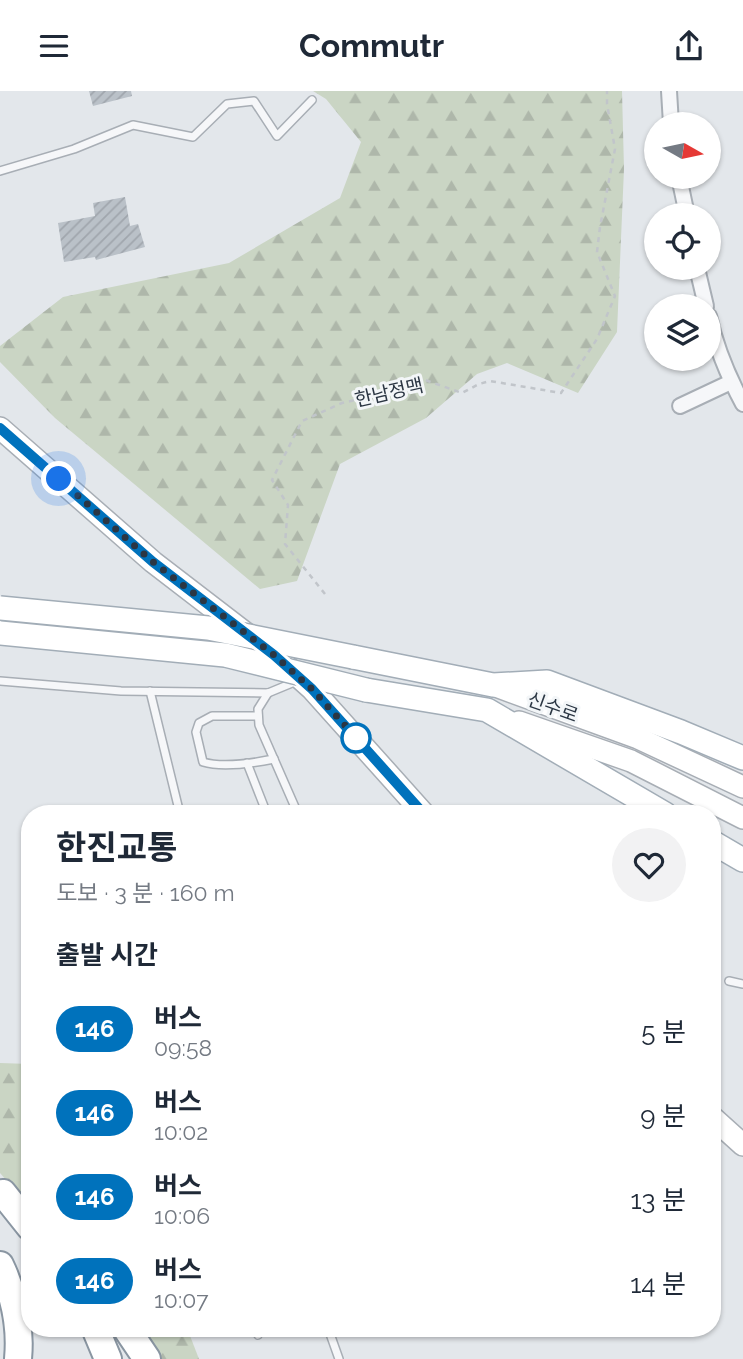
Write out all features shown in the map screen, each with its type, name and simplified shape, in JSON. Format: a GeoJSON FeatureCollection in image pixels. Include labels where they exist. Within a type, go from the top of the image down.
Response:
{"type":"FeatureCollection","features":[{"type":"Feature","properties":{"kind":"highway"},"geometry":{"type":"LineString","coordinates":[[1,1191],[21,1210]]}},
{"type":"Feature","properties":{"kind":"highway"},"geometry":{"type":"LineString","coordinates":[[1,1191],[21,1216]]}},
{"type":"Feature","properties":{"kind":"highway"},"geometry":{"type":"LineString","coordinates":[[0,1265],[14,1301],[18,1359]]}},
{"type":"Feature","properties":{"kind":"highway"},"geometry":{"type":"LineString","coordinates":[[98,1337],[108,1359]]}},
{"type":"Feature","properties":{"kind":"highway"},"geometry":{"type":"LineString","coordinates":[[132,1337],[146,1359]]}},
{"type":"Feature","properties":{"kind":"main road","name":"신수로"},"geometry":{"type":"LineString","coordinates":[[0,608],[208,628],[493,685]]}},
{"type":"Feature","properties":{"kind":"main road","name":"신수로"},"geometry":{"type":"LineString","coordinates":[[0,633],[225,655],[366,690],[487,711]]}},
{"type":"Feature","properties":{"kind":"main road"},"geometry":{"type":"LineString","coordinates":[[493,685],[547,682],[743,758]]}},
{"type":"Feature","properties":{"kind":"main road"},"geometry":{"type":"LineString","coordinates":[[487,711],[649,805]]}},
{"type":"Feature","properties":{"kind":"main road"},"geometry":{"type":"LineString","coordinates":[[721,847],[743,860]]}},
{"type":"Feature","properties":{"kind":"street"},"geometry":{"type":"LineString","coordinates":[[669,91],[670,112]]}},
{"type":"Feature","properties":{"kind":"street"},"geometry":{"type":"LineString","coordinates":[[721,355],[743,404]]}},
{"type":"Feature","properties":{"kind":"street"},"geometry":{"type":"LineString","coordinates":[[680,406],[731,382]]}},
{"type":"Feature","properties":{"kind":"street"},"geometry":{"type":"LineString","coordinates":[[0,428],[153,562],[274,655],[312,689],[416,805]]}},
{"type":"Feature","properties":{"kind":"street","name":"신수로"},"geometry":{"type":"LineString","coordinates":[[493,685],[638,738],[743,787]]}},
{"type":"Feature","properties":{"kind":"street","name":"신수로"},"geometry":{"type":"LineString","coordinates":[[487,711],[631,761],[717,805]]}},
{"type":"Feature","properties":{"kind":"street","name":"신수로"},"geometry":{"type":"LineString","coordinates":[[721,807],[743,818]]}},
{"type":"Feature","properties":{"kind":"street"},"geometry":{"type":"LineString","coordinates":[[721,1125],[743,1145]]}},
{"type":"Feature","properties":{"kind":"lane"},"geometry":{"type":"LineString","coordinates":[[0,171],[74,149],[133,125],[193,137],[228,104],[254,101],[277,136],[312,100]]}},
{"type":"Feature","properties":{"kind":"lane"},"geometry":{"type":"LineString","coordinates":[[0,681],[121,691],[268,693],[300,679]]}},
{"type":"Feature","properties":{"kind":"lane"},"geometry":{"type":"LineString","coordinates":[[150,691],[178,805]]}},
{"type":"Feature","properties":{"kind":"lane"},"geometry":{"type":"LineString","coordinates":[[268,693],[258,709],[259,725],[294,805]]}},
{"type":"Feature","properties":{"kind":"lane"},"geometry":{"type":"LineString","coordinates":[[258,716],[212,716],[199,723],[196,732],[203,762],[211,765],[274,759]]}},
{"type":"Feature","properties":{"kind":"lane"},"geometry":{"type":"LineString","coordinates":[[247,763],[263,805]]}},
{"type":"Feature","properties":{"kind":"lane"},"geometry":{"type":"LineString","coordinates":[[729,981],[743,983]]}},
{"type":"Feature","properties":{"kind":"lane"},"geometry":{"type":"LineString","coordinates":[[331,1337],[339,1359]]}},
{"type":"Feature","properties":{"kind":"path","name":"한남정맥"},"geometry":{"type":"LineString","coordinates":[[325,594],[285,544],[288,505],[272,480],[302,421],[342,403],[425,380],[462,393],[490,381],[561,393],[597,339],[615,296],[597,252],[615,149],[607,91]]}},
{"type":"Feature","properties":{"kind":"green space"},"geometry":{"type":"Polygon","coordinates":[[[313,91],[622,91],[624,169],[617,332],[578,393],[507,363],[477,374],[426,418],[340,464],[297,581],[260,589],[55,418],[0,362],[0,346],[63,297],[229,263],[340,198],[361,142],[326,99],[313,91]]]}},
{"type":"Feature","properties":{"kind":"green space"},"geometry":{"type":"Polygon","coordinates":[[[0,1063],[21,1064],[21,1197],[0,1173],[0,1063]]]}},
{"type":"Feature","properties":{"kind":"green space"},"geometry":{"type":"Polygon","coordinates":[[[139,1337],[190,1337],[199,1359],[155,1359],[139,1337]]]}},
{"type":"Feature","properties":{"kind":"building"},"geometry":{"type":"Polygon","coordinates":[[[89,91],[131,91],[132,96],[93,106],[89,91]]]}},
{"type":"Feature","properties":{"kind":"building"},"geometry":{"type":"Polygon","coordinates":[[[125,197],[130,226],[138,224],[145,247],[96,260],[95,257],[64,262],[58,223],[95,216],[93,203],[125,197]]]}},
{"type":"Feature","properties":{"kind":"bus line","name":"146"},"geometry":{"type":"LineString","coordinates":[[0,428],[153,562],[274,655],[312,689],[416,805]]}},
{"type":"Feature","properties":{"kind":"route"},"geometry":{"type":"LineString","coordinates":[[59,479],[153,562],[274,655],[312,689],[361,743],[356,738]]}}]}
